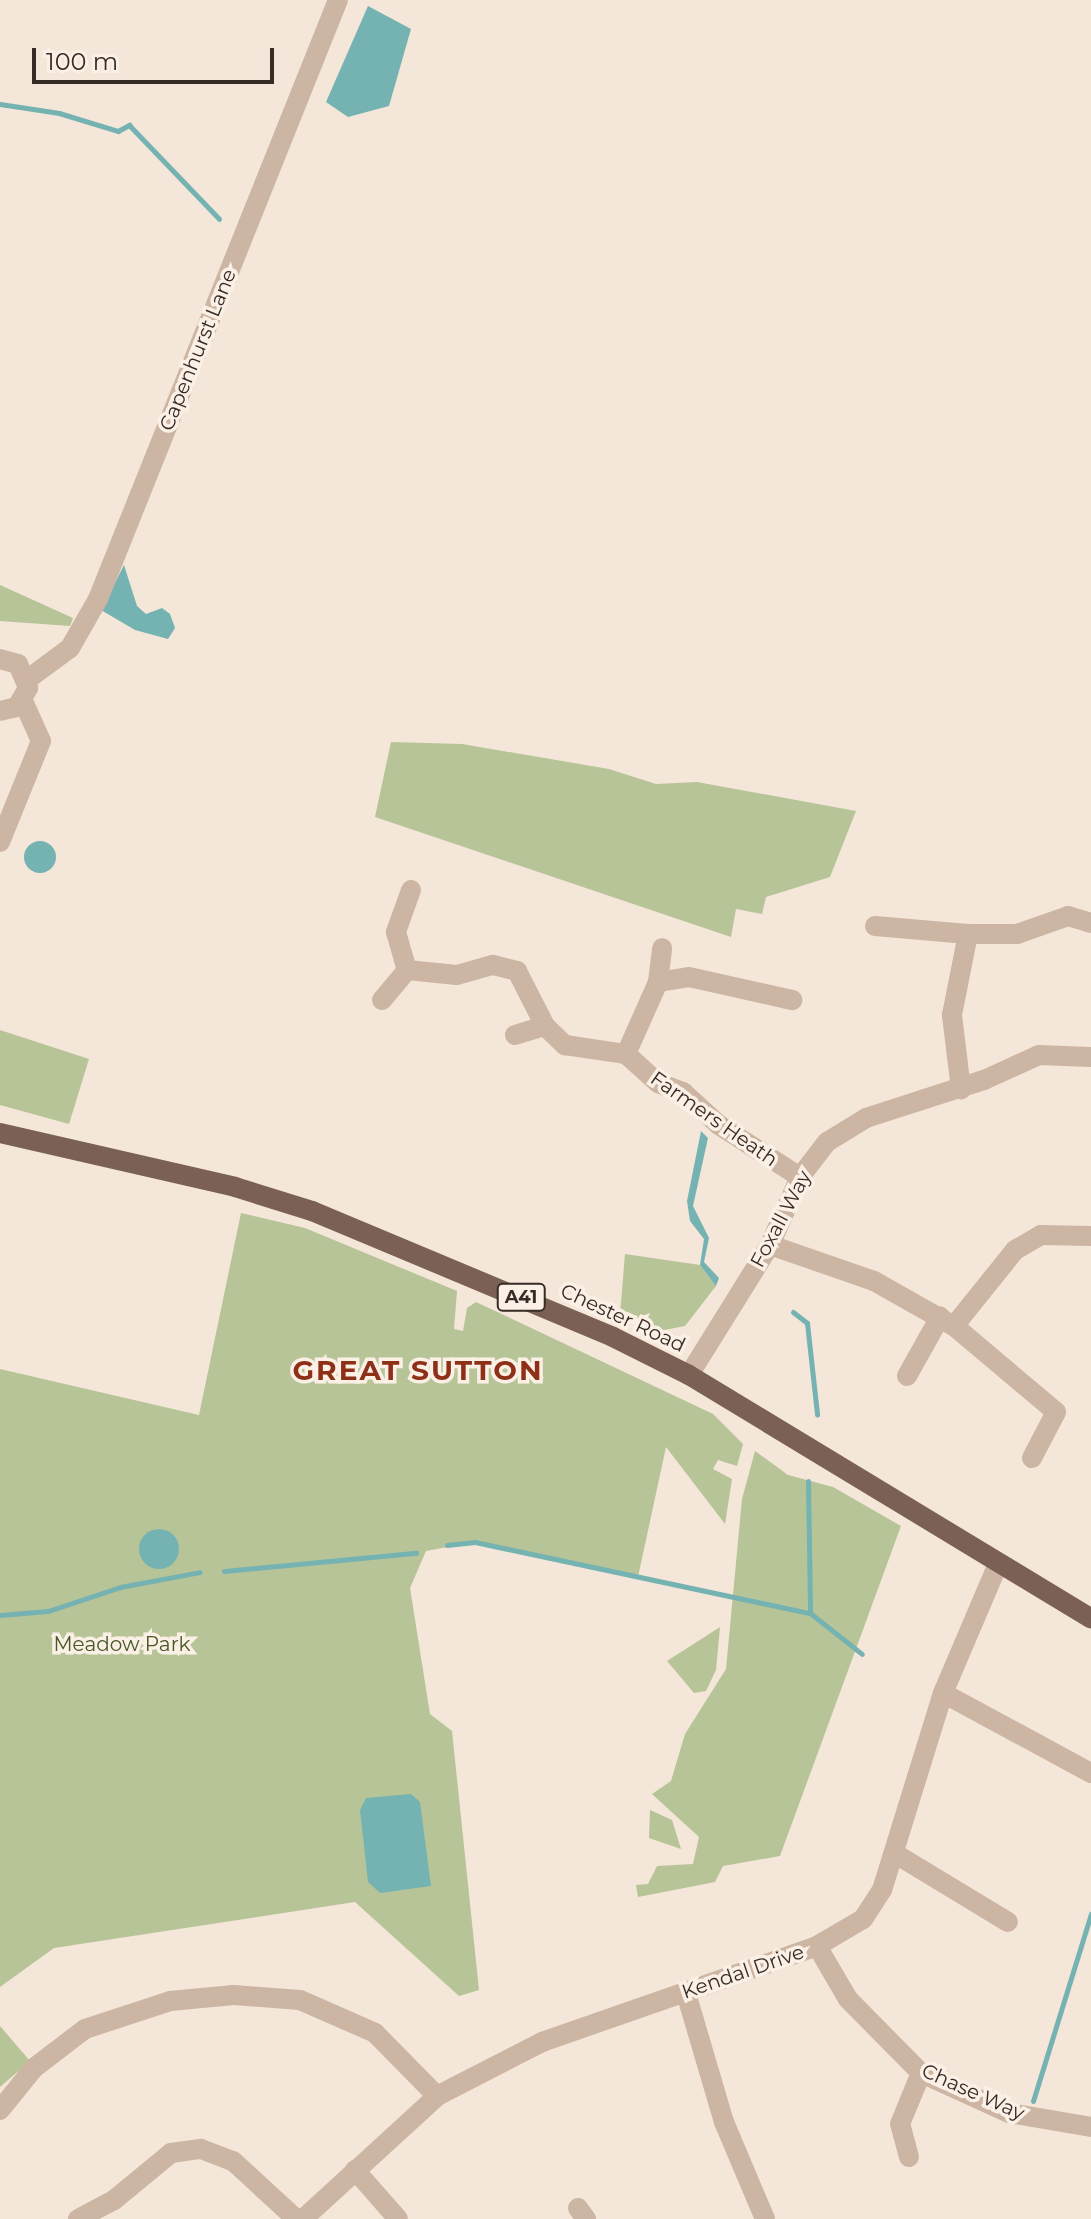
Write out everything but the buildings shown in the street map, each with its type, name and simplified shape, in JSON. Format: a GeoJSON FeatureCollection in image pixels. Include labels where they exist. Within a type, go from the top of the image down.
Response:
{"type":"FeatureCollection","features":[{"type":"Feature","properties":{"kind":"main road","name":"Chester Road"},"geometry":{"type":"LineString","coordinates":[[0,1133],[235,1187],[312,1211],[613,1337],[689,1375],[1091,1618]]}},
{"type":"Feature","properties":{"kind":"street","name":"Capenhurst Lane"},"geometry":{"type":"LineString","coordinates":[[28,679],[70,648],[98,599],[338,0]]}},
{"type":"Feature","properties":{"kind":"street"},"geometry":{"type":"LineString","coordinates":[[0,659],[18,664],[28,679],[23,701],[41,741],[0,842]]}},
{"type":"Feature","properties":{"kind":"street"},"geometry":{"type":"LineString","coordinates":[[0,711],[23,701]]}},
{"type":"Feature","properties":{"kind":"street"},"geometry":{"type":"LineString","coordinates":[[407,970],[396,932],[411,890]]}},
{"type":"Feature","properties":{"kind":"street"},"geometry":{"type":"LineString","coordinates":[[875,926],[968,934],[1017,934],[1068,916],[1091,923]]}},
{"type":"Feature","properties":{"kind":"street"},"geometry":{"type":"LineString","coordinates":[[961,1089],[952,1015],[968,934]]}},
{"type":"Feature","properties":{"kind":"street"},"geometry":{"type":"LineString","coordinates":[[407,970],[457,975],[493,965],[517,971],[545,1026],[565,1045],[626,1054],[658,982],[662,948]]}},
{"type":"Feature","properties":{"kind":"street"},"geometry":{"type":"LineString","coordinates":[[382,1000],[407,970]]}},
{"type":"Feature","properties":{"kind":"street"},"geometry":{"type":"LineString","coordinates":[[658,982],[689,977],[753,981],[792,1000]]}},
{"type":"Feature","properties":{"kind":"street"},"geometry":{"type":"LineString","coordinates":[[515,1035],[545,1026]]}},
{"type":"Feature","properties":{"kind":"street","name":"Farmers Heath"},"geometry":{"type":"LineString","coordinates":[[626,1054],[658,1083],[683,1092],[719,1125],[800,1177]]}},
{"type":"Feature","properties":{"kind":"street","name":"Foxall Way"},"geometry":{"type":"LineString","coordinates":[[689,1375],[770,1245],[800,1177],[827,1142],[866,1118],[961,1089],[1039,1055],[1091,1057]]}},
{"type":"Feature","properties":{"kind":"street"},"geometry":{"type":"LineString","coordinates":[[907,1376],[947,1322],[1015,1250],[1041,1235],[1091,1240]]}},
{"type":"Feature","properties":{"kind":"street"},"geometry":{"type":"LineString","coordinates":[[770,1245],[874,1281],[947,1322],[1056,1412],[1032,1458]]}},
{"type":"Feature","properties":{"kind":"street","name":"Kendal Drive"},"geometry":{"type":"LineString","coordinates":[[303,2219],[437,2096],[542,2042],[817,1946],[863,1919],[882,1890],[943,1693],[998,1564]]}},
{"type":"Feature","properties":{"kind":"street"},"geometry":{"type":"LineString","coordinates":[[943,1693],[1091,1773]]}},
{"type":"Feature","properties":{"kind":"street"},"geometry":{"type":"LineString","coordinates":[[894,1853],[1008,1922]]}},
{"type":"Feature","properties":{"kind":"street","name":"Chase Way"},"geometry":{"type":"LineString","coordinates":[[817,1946],[848,1999],[921,2073],[1009,2113],[1091,2127]]}},
{"type":"Feature","properties":{"kind":"street"},"geometry":{"type":"LineString","coordinates":[[686,1993],[724,2122],[765,2219]]}},
{"type":"Feature","properties":{"kind":"street"},"geometry":{"type":"LineString","coordinates":[[0,2110],[34,2068],[85,2029],[170,2001],[234,1995],[300,2000],[375,2033],[437,2096]]}},
{"type":"Feature","properties":{"kind":"street"},"geometry":{"type":"LineString","coordinates":[[909,2157],[900,2124],[921,2073]]}},
{"type":"Feature","properties":{"kind":"street"},"geometry":{"type":"LineString","coordinates":[[78,2219],[114,2200],[171,2153],[201,2149],[233,2161],[296,2219]]}},
{"type":"Feature","properties":{"kind":"street"},"geometry":{"type":"LineString","coordinates":[[355,2170],[398,2219]]}},
{"type":"Feature","properties":{"kind":"green space"},"geometry":{"type":"Polygon","coordinates":[[[0,585],[73,618],[70,626],[0,621],[0,585]]]}},
{"type":"Feature","properties":{"kind":"green space"},"geometry":{"type":"Polygon","coordinates":[[[391,742],[462,744],[609,769],[656,784],[697,782],[856,811],[830,877],[766,897],[762,914],[736,909],[731,937],[375,817],[391,742]]]}},
{"type":"Feature","properties":{"kind":"green space"},"geometry":{"type":"Polygon","coordinates":[[[0,1030],[89,1059],[69,1124],[0,1105],[0,1030]]]}},
{"type":"Feature","properties":{"kind":"green space","name":"Meadow Park"},"geometry":{"type":"Polygon","coordinates":[[[241,1213],[305,1228],[457,1291],[454,1329],[463,1331],[467,1308],[476,1302],[713,1414],[743,1444],[737,1466],[718,1460],[713,1469],[732,1479],[725,1524],[666,1447],[638,1577],[475,1542],[426,1551],[410,1588],[430,1714],[452,1731],[479,1990],[459,1996],[355,1902],[54,1948],[0,1987],[0,1369],[199,1415],[241,1213]]]}},
{"type":"Feature","properties":{"kind":"green space"},"geometry":{"type":"Polygon","coordinates":[[[625,1254],[700,1265],[716,1286],[685,1326],[664,1330],[620,1315],[625,1254]]]}},
{"type":"Feature","properties":{"kind":"green space"},"geometry":{"type":"Polygon","coordinates":[[[755,1451],[788,1475],[833,1487],[901,1526],[780,1856],[723,1866],[715,1882],[638,1897],[636,1885],[648,1884],[657,1866],[693,1864],[699,1837],[652,1794],[671,1781],[685,1734],[726,1669],[742,1499],[755,1451]]]}},
{"type":"Feature","properties":{"kind":"green space"},"geometry":{"type":"Polygon","coordinates":[[[720,1627],[716,1670],[706,1691],[694,1693],[667,1661],[720,1627]]]}},
{"type":"Feature","properties":{"kind":"green space"},"geometry":{"type":"Polygon","coordinates":[[[650,1810],[672,1820],[681,1849],[649,1838],[650,1810]]]}},
{"type":"Feature","properties":{"kind":"green space"},"geometry":{"type":"Polygon","coordinates":[[[0,2026],[30,2061],[0,2087],[0,2026]]]}},
{"type":"Feature","properties":{"kind":"water"},"geometry":{"type":"Polygon","coordinates":[[[368,6],[411,29],[389,106],[348,117],[326,102],[368,6]]]}},
{"type":"Feature","properties":{"kind":"water"},"geometry":{"type":"Polygon","coordinates":[[[124,565],[137,606],[146,614],[162,608],[170,614],[175,628],[168,639],[135,630],[101,610],[124,565]]]}},
{"type":"Feature","properties":{"kind":"water"},"geometry":{"type":"Polygon","coordinates":[[[40,841],[51,846],[56,857],[51,868],[40,873],[29,868],[24,857],[29,846],[40,841]]]}},
{"type":"Feature","properties":{"kind":"water"},"geometry":{"type":"Polygon","coordinates":[[[701,1131],[708,1138],[693,1206],[709,1238],[704,1262],[719,1278],[716,1286],[700,1265],[704,1239],[690,1221],[687,1201],[701,1131]]]}},
{"type":"Feature","properties":{"kind":"water"},"geometry":{"type":"Polygon","coordinates":[[[159,1529],[173,1535],[179,1549],[173,1563],[159,1569],[145,1563],[139,1549],[145,1535],[159,1529]]]}},
{"type":"Feature","properties":{"kind":"water"},"geometry":{"type":"Polygon","coordinates":[[[411,1794],[420,1802],[431,1886],[380,1893],[368,1882],[360,1810],[366,1798],[411,1794]]]}},
{"type":"Feature","properties":{"kind":"waterway"},"geometry":{"type":"LineString","coordinates":[[0,104],[59,113],[118,131],[129,125],[219,219]]}},
{"type":"Feature","properties":{"kind":"waterway"},"geometry":{"type":"LineString","coordinates":[[793,1312],[807,1323],[817,1414]]}},
{"type":"Feature","properties":{"kind":"waterway"},"geometry":{"type":"LineString","coordinates":[[808,1481],[810,1613]]}},
{"type":"Feature","properties":{"kind":"waterway"},"geometry":{"type":"LineString","coordinates":[[447,1545],[475,1542],[810,1613],[862,1654]]}},
{"type":"Feature","properties":{"kind":"waterway"},"geometry":{"type":"LineString","coordinates":[[224,1571],[416,1553]]}},
{"type":"Feature","properties":{"kind":"waterway"},"geometry":{"type":"LineString","coordinates":[[0,1615],[48,1611],[120,1587],[200,1572]]}},
{"type":"Feature","properties":{"kind":"waterway"},"geometry":{"type":"LineString","coordinates":[[1033,2101],[1091,1914]]}},
{"type":"Feature","properties":{"kind":"district","name":"GREAT SUTTON"},"geometry":{"type":"Point","coordinates":[418,1370]}}]}
